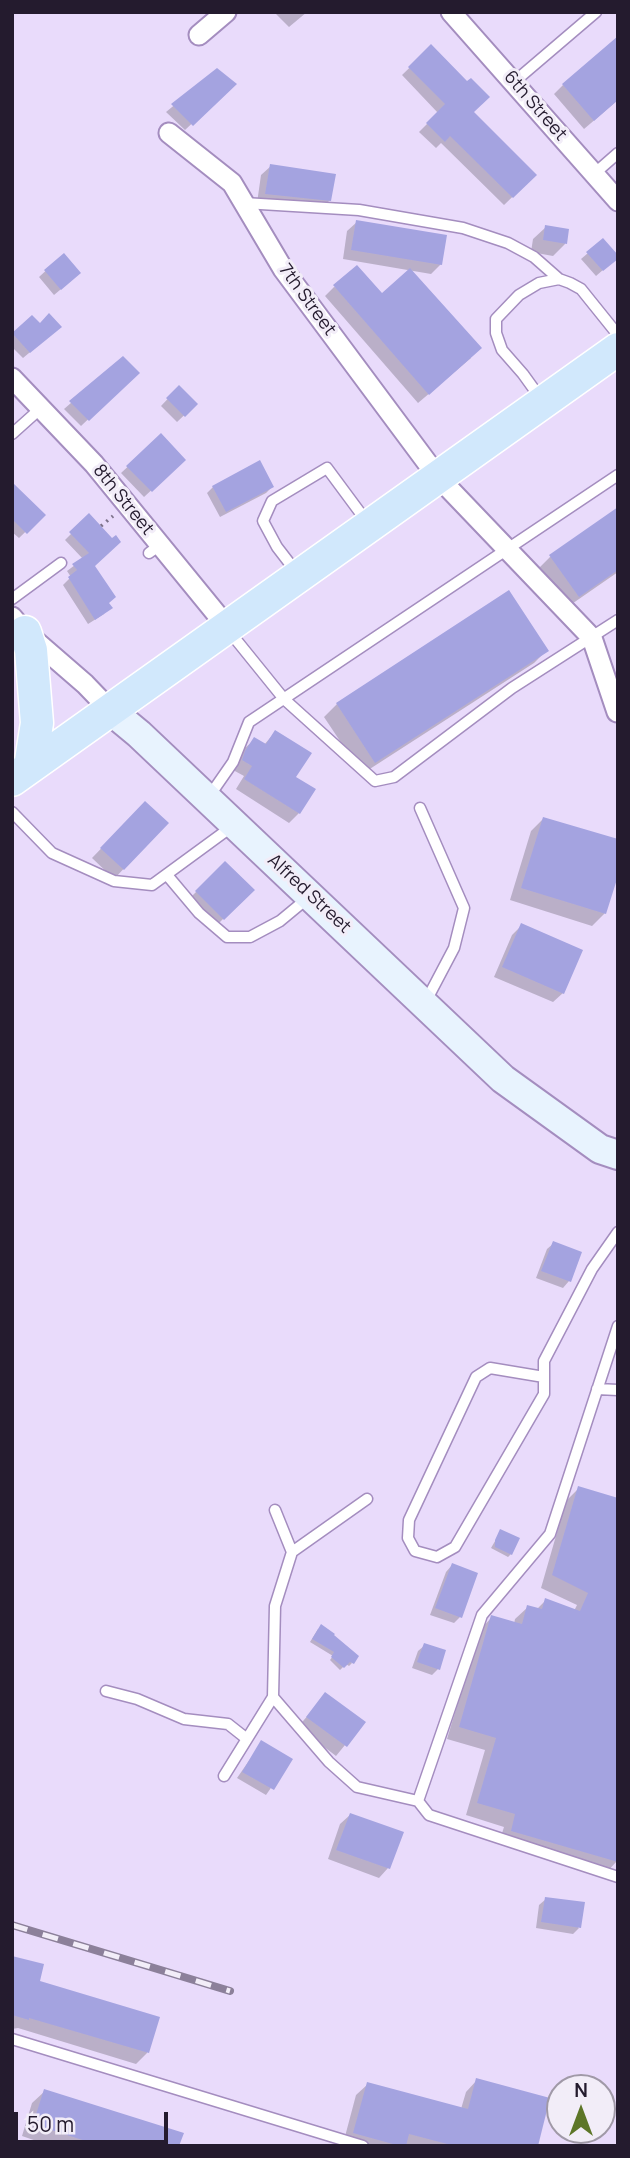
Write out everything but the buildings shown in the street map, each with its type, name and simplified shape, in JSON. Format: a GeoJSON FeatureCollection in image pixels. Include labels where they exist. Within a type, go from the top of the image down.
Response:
{"type":"FeatureCollection","features":[{"type":"Feature","properties":{"kind":"main road"},"geometry":{"type":"LineString","coordinates":[[21,774],[618,349]]}},
{"type":"Feature","properties":{"kind":"main road"},"geometry":{"type":"LineString","coordinates":[[16,626],[31,650],[37,723],[21,774]]}},
{"type":"Feature","properties":{"kind":"main road","name":"Alfred Street"},"geometry":{"type":"LineString","coordinates":[[110,710],[235,824],[502,1079],[600,1149],[618,1155]]}},
{"type":"Feature","properties":{"kind":"street"},"geometry":{"type":"LineString","coordinates":[[199,35],[226,12]]}},
{"type":"Feature","properties":{"kind":"street","name":"6th Street"},"geometry":{"type":"LineString","coordinates":[[451,12],[618,201]]}},
{"type":"Feature","properties":{"kind":"street","name":"7th Street"},"geometry":{"type":"LineString","coordinates":[[169,133],[232,183],[282,269],[437,476],[592,638]]}},
{"type":"Feature","properties":{"kind":"street","name":"8th Street"},"geometry":{"type":"LineString","coordinates":[[12,378],[94,464],[154,549],[228,628]]}},
{"type":"Feature","properties":{"kind":"street","name":"Alfred Street"},"geometry":{"type":"LineString","coordinates":[[16,626],[85,684],[110,710]]}},
{"type":"Feature","properties":{"kind":"street"},"geometry":{"type":"LineString","coordinates":[[592,638],[617,712]]}},
{"type":"Feature","properties":{"kind":"lane"},"geometry":{"type":"LineString","coordinates":[[514,82],[596,12]]}},
{"type":"Feature","properties":{"kind":"lane"},"geometry":{"type":"LineString","coordinates":[[594,174],[617,153]]}},
{"type":"Feature","properties":{"kind":"lane"},"geometry":{"type":"LineString","coordinates":[[244,202],[359,210],[463,229],[508,243],[534,257],[559,279],[582,289],[618,335]]}},
{"type":"Feature","properties":{"kind":"lane"},"geometry":{"type":"LineString","coordinates":[[543,402],[502,350],[496,333],[496,319],[519,295],[539,283],[559,279]]}},
{"type":"Feature","properties":{"kind":"lane"},"geometry":{"type":"LineString","coordinates":[[12,434],[41,408]]}},
{"type":"Feature","properties":{"kind":"lane"},"geometry":{"type":"LineString","coordinates":[[299,577],[277,547],[263,521],[272,501],[327,468],[369,526]]}},
{"type":"Feature","properties":{"kind":"lane"},"geometry":{"type":"LineString","coordinates":[[208,799],[233,762],[249,722],[618,475]]}},
{"type":"Feature","properties":{"kind":"lane"},"geometry":{"type":"LineString","coordinates":[[12,599],[61,563]]}},
{"type":"Feature","properties":{"kind":"lane"},"geometry":{"type":"LineString","coordinates":[[228,628],[284,699],[374,781],[394,777],[512,688],[618,620]]}},
{"type":"Feature","properties":{"kind":"lane"},"geometry":{"type":"LineString","coordinates":[[420,808],[464,908],[454,948],[424,1006]]}},
{"type":"Feature","properties":{"kind":"lane"},"geometry":{"type":"LineString","coordinates":[[12,811],[52,853],[114,881],[152,886],[235,824]]}},
{"type":"Feature","properties":{"kind":"lane"},"geometry":{"type":"LineString","coordinates":[[167,874],[199,913],[227,937],[250,937],[281,920],[310,896]]}},
{"type":"Feature","properties":{"kind":"lane"},"geometry":{"type":"LineString","coordinates":[[544,1377],[490,1367],[476,1377],[409,1520],[408,1538],[415,1551],[437,1558],[455,1547],[544,1394],[544,1377],[544,1361],[592,1269],[618,1232]]}},
{"type":"Feature","properties":{"kind":"lane"},"geometry":{"type":"LineString","coordinates":[[418,1801],[482,1615],[550,1534],[618,1326]]}},
{"type":"Feature","properties":{"kind":"lane"},"geometry":{"type":"LineString","coordinates":[[597,1389],[618,1390]]}},
{"type":"Feature","properties":{"kind":"lane"},"geometry":{"type":"LineString","coordinates":[[225,1776],[273,1697],[275,1606],[292,1552],[367,1499]]}},
{"type":"Feature","properties":{"kind":"lane"},"geometry":{"type":"LineString","coordinates":[[275,1510],[292,1552]]}},
{"type":"Feature","properties":{"kind":"lane"},"geometry":{"type":"LineString","coordinates":[[106,1691],[136,1699],[184,1719],[228,1724],[247,1739]]}},
{"type":"Feature","properties":{"kind":"lane"},"geometry":{"type":"LineString","coordinates":[[273,1697],[329,1762],[357,1787],[418,1801],[429,1815],[618,1877]]}},
{"type":"Feature","properties":{"kind":"lane"},"geometry":{"type":"LineString","coordinates":[[12,2039],[363,2146]]}},
{"type":"Feature","properties":{"kind":"railway"},"geometry":{"type":"LineString","coordinates":[[12,1925],[230,1991]]}}]}
